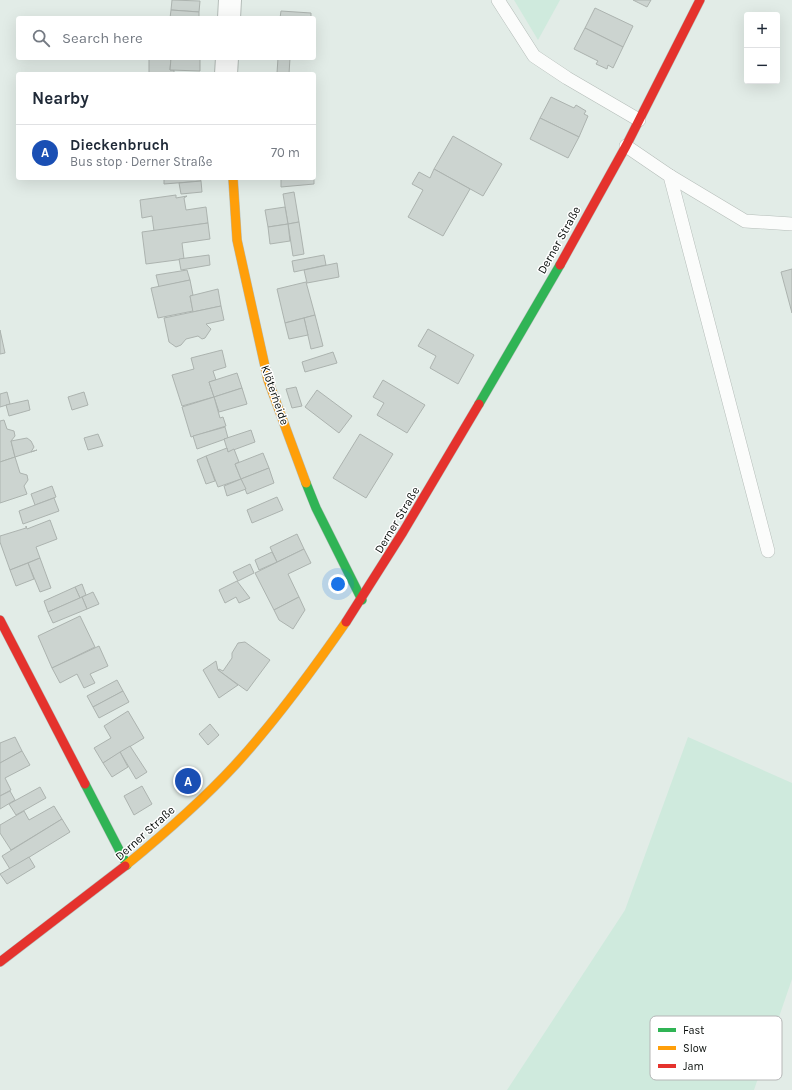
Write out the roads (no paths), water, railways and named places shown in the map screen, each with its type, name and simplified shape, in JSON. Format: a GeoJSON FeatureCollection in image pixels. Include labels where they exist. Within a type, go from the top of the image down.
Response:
{"type":"FeatureCollection","features":[{"type":"Feature","properties":{"kind":"street"},"geometry":{"type":"LineString","coordinates":[[229,16],[230,0]]}},
{"type":"Feature","properties":{"kind":"street","name":"Derner Straße"},"geometry":{"type":"LineString","coordinates":[[0,962],[127,865],[204,796],[236,764],[287,704],[362,600],[500,368],[626,146],[700,0]]}},
{"type":"Feature","properties":{"kind":"street"},"geometry":{"type":"LineString","coordinates":[[226,72],[227,60]]}},
{"type":"Feature","properties":{"kind":"street","name":"Klöterheide"},"geometry":{"type":"LineString","coordinates":[[233,180],[237,240],[268,380],[316,508],[362,600]]}},
{"type":"Feature","properties":{"kind":"street"},"geometry":{"type":"LineString","coordinates":[[0,620],[127,865]]}},
{"type":"Feature","properties":{"kind":"lane"},"geometry":{"type":"LineString","coordinates":[[498,0],[534,56],[567,78],[639,120]]}},
{"type":"Feature","properties":{"kind":"lane"},"geometry":{"type":"LineString","coordinates":[[626,146],[670,176],[745,221],[792,224]]}},
{"type":"Feature","properties":{"kind":"lane"},"geometry":{"type":"LineString","coordinates":[[670,176],[768,551]]}},
{"type":"Feature","properties":{"kind":"place","name":"Dieckenbruch"},"geometry":{"type":"Point","coordinates":[188,781]}}]}
